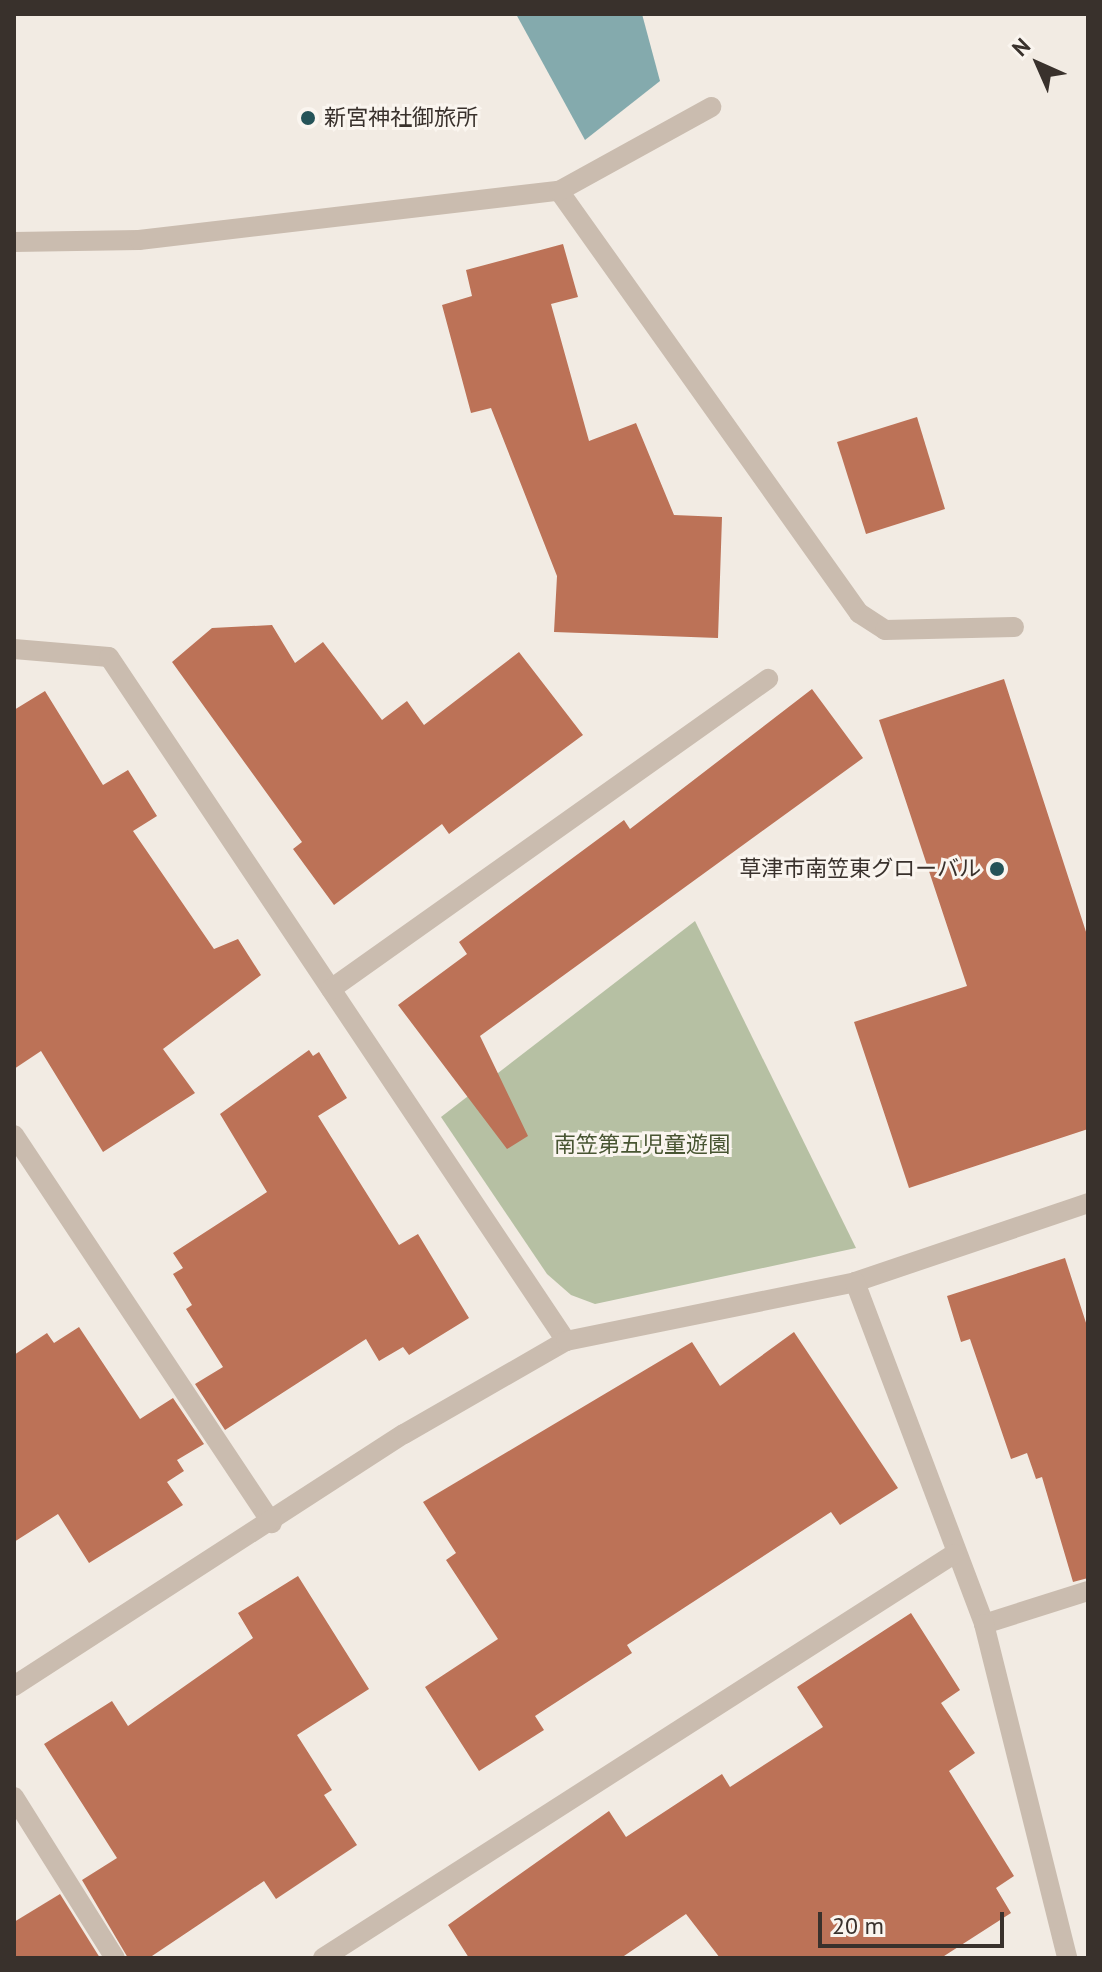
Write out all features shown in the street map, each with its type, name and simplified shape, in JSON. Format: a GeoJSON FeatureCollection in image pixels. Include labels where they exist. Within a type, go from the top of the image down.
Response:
{"type":"FeatureCollection","features":[{"type":"Feature","properties":{"kind":"street"},"geometry":{"type":"LineString","coordinates":[[14,242],[139,240],[559,191],[711,107]]}},
{"type":"Feature","properties":{"kind":"street"},"geometry":{"type":"LineString","coordinates":[[559,191],[859,613],[885,630],[1014,627]]}},
{"type":"Feature","properties":{"kind":"street"},"geometry":{"type":"LineString","coordinates":[[14,649],[109,657],[566,1341]]}},
{"type":"Feature","properties":{"kind":"street"},"geometry":{"type":"LineString","coordinates":[[331,989],[768,679]]}},
{"type":"Feature","properties":{"kind":"street"},"geometry":{"type":"LineString","coordinates":[[14,1135],[272,1523]]}},
{"type":"Feature","properties":{"kind":"street"},"geometry":{"type":"LineString","coordinates":[[14,1686],[272,1523],[404,1434],[566,1341],[855,1282],[1088,1203]]}},
{"type":"Feature","properties":{"kind":"street"},"geometry":{"type":"LineString","coordinates":[[855,1282],[954,1554],[984,1624],[1063,1956]]}},
{"type":"Feature","properties":{"kind":"street"},"geometry":{"type":"LineString","coordinates":[[323,1958],[954,1554]]}},
{"type":"Feature","properties":{"kind":"street"},"geometry":{"type":"LineString","coordinates":[[984,1624],[1088,1591]]}},
{"type":"Feature","properties":{"kind":"street"},"geometry":{"type":"LineString","coordinates":[[14,1797],[115,1958]]}},
{"type":"Feature","properties":{"kind":"green space","name":"南笠第五児童遊園"},"geometry":{"type":"Polygon","coordinates":[[[695,921],[856,1248],[595,1304],[571,1295],[547,1274],[441,1117],[695,921]]]}},
{"type":"Feature","properties":{"kind":"water"},"geometry":{"type":"Polygon","coordinates":[[[516,14],[642,14],[660,81],[585,140],[516,14]]]}},
{"type":"Feature","properties":{"kind":"building"},"geometry":{"type":"Polygon","coordinates":[[[563,244],[578,297],[551,304],[589,441],[636,423],[674,515],[722,517],[718,638],[554,632],[557,576],[491,408],[471,413],[442,305],[472,296],[466,270],[563,244]]]}},
{"type":"Feature","properties":{"kind":"building"},"geometry":{"type":"Polygon","coordinates":[[[917,417],[945,509],[866,534],[837,442],[917,417]]]}},
{"type":"Feature","properties":{"kind":"building"},"geometry":{"type":"Polygon","coordinates":[[[272,625],[295,663],[323,642],[382,720],[407,701],[424,725],[519,652],[583,735],[449,834],[442,824],[334,905],[293,849],[302,842],[172,662],[212,628],[272,625]]]}},
{"type":"Feature","properties":{"kind":"building","name":"草津市南笠東グローバル"},"geometry":{"type":"Polygon","coordinates":[[[1004,679],[1088,938],[1088,1129],[909,1188],[854,1022],[967,986],[879,720],[1004,679]]]}},
{"type":"Feature","properties":{"kind":"building"},"geometry":{"type":"Polygon","coordinates":[[[812,689],[863,758],[480,1036],[528,1136],[507,1149],[398,1005],[467,954],[459,942],[624,820],[630,829],[812,689]]]}},
{"type":"Feature","properties":{"kind":"building"},"geometry":{"type":"Polygon","coordinates":[[[45,691],[103,785],[128,770],[157,816],[133,831],[214,949],[238,939],[261,975],[163,1049],[195,1093],[103,1152],[41,1051],[14,1069],[14,710],[45,691]]]}},
{"type":"Feature","properties":{"kind":"building"},"geometry":{"type":"Polygon","coordinates":[[[309,1050],[313,1056],[319,1052],[347,1098],[318,1116],[399,1245],[418,1234],[469,1318],[409,1355],[403,1347],[379,1361],[366,1339],[225,1430],[195,1384],[223,1367],[186,1309],[192,1305],[173,1274],[183,1268],[173,1253],[267,1192],[220,1114],[309,1050]]]}},
{"type":"Feature","properties":{"kind":"building"},"geometry":{"type":"Polygon","coordinates":[[[1065,1258],[1088,1329],[1088,1578],[1073,1582],[1042,1477],[1036,1479],[1027,1453],[1011,1459],[970,1339],[961,1342],[947,1296],[1065,1258]]]}},
{"type":"Feature","properties":{"kind":"building"},"geometry":{"type":"Polygon","coordinates":[[[79,1327],[140,1419],[173,1398],[204,1444],[177,1460],[184,1471],[167,1482],[183,1505],[89,1563],[58,1514],[14,1542],[14,1355],[47,1333],[54,1343],[79,1327]]]}},
{"type":"Feature","properties":{"kind":"building"},"geometry":{"type":"Polygon","coordinates":[[[794,1332],[898,1488],[840,1525],[831,1512],[627,1645],[632,1653],[535,1716],[544,1730],[479,1771],[425,1687],[498,1639],[446,1560],[456,1553],[423,1502],[692,1342],[720,1386],[794,1332]]]}},
{"type":"Feature","properties":{"kind":"building"},"geometry":{"type":"Polygon","coordinates":[[[298,1576],[369,1689],[297,1735],[332,1790],[324,1795],[357,1845],[276,1899],[264,1881],[149,1958],[128,1958],[82,1880],[117,1858],[44,1744],[112,1701],[128,1726],[253,1638],[238,1613],[298,1576]]]}},
{"type":"Feature","properties":{"kind":"building"},"geometry":{"type":"Polygon","coordinates":[[[911,1613],[960,1690],[941,1703],[975,1753],[949,1771],[1014,1876],[996,1888],[1011,1913],[941,1958],[720,1958],[686,1914],[621,1958],[469,1958],[448,1925],[609,1811],[626,1837],[722,1774],[730,1787],[823,1727],[797,1687],[911,1613]]]}},
{"type":"Feature","properties":{"kind":"building"},"geometry":{"type":"Polygon","coordinates":[[[60,1894],[100,1958],[14,1958],[14,1922],[60,1894]]]}},
{"type":"Feature","properties":{"kind":"place","name":"新宮神社御旅所"},"geometry":{"type":"Point","coordinates":[308,118]}},
{"type":"Feature","properties":{"kind":"place","name":"草津市南笠東グローバル"},"geometry":{"type":"Point","coordinates":[997,869]}}]}
